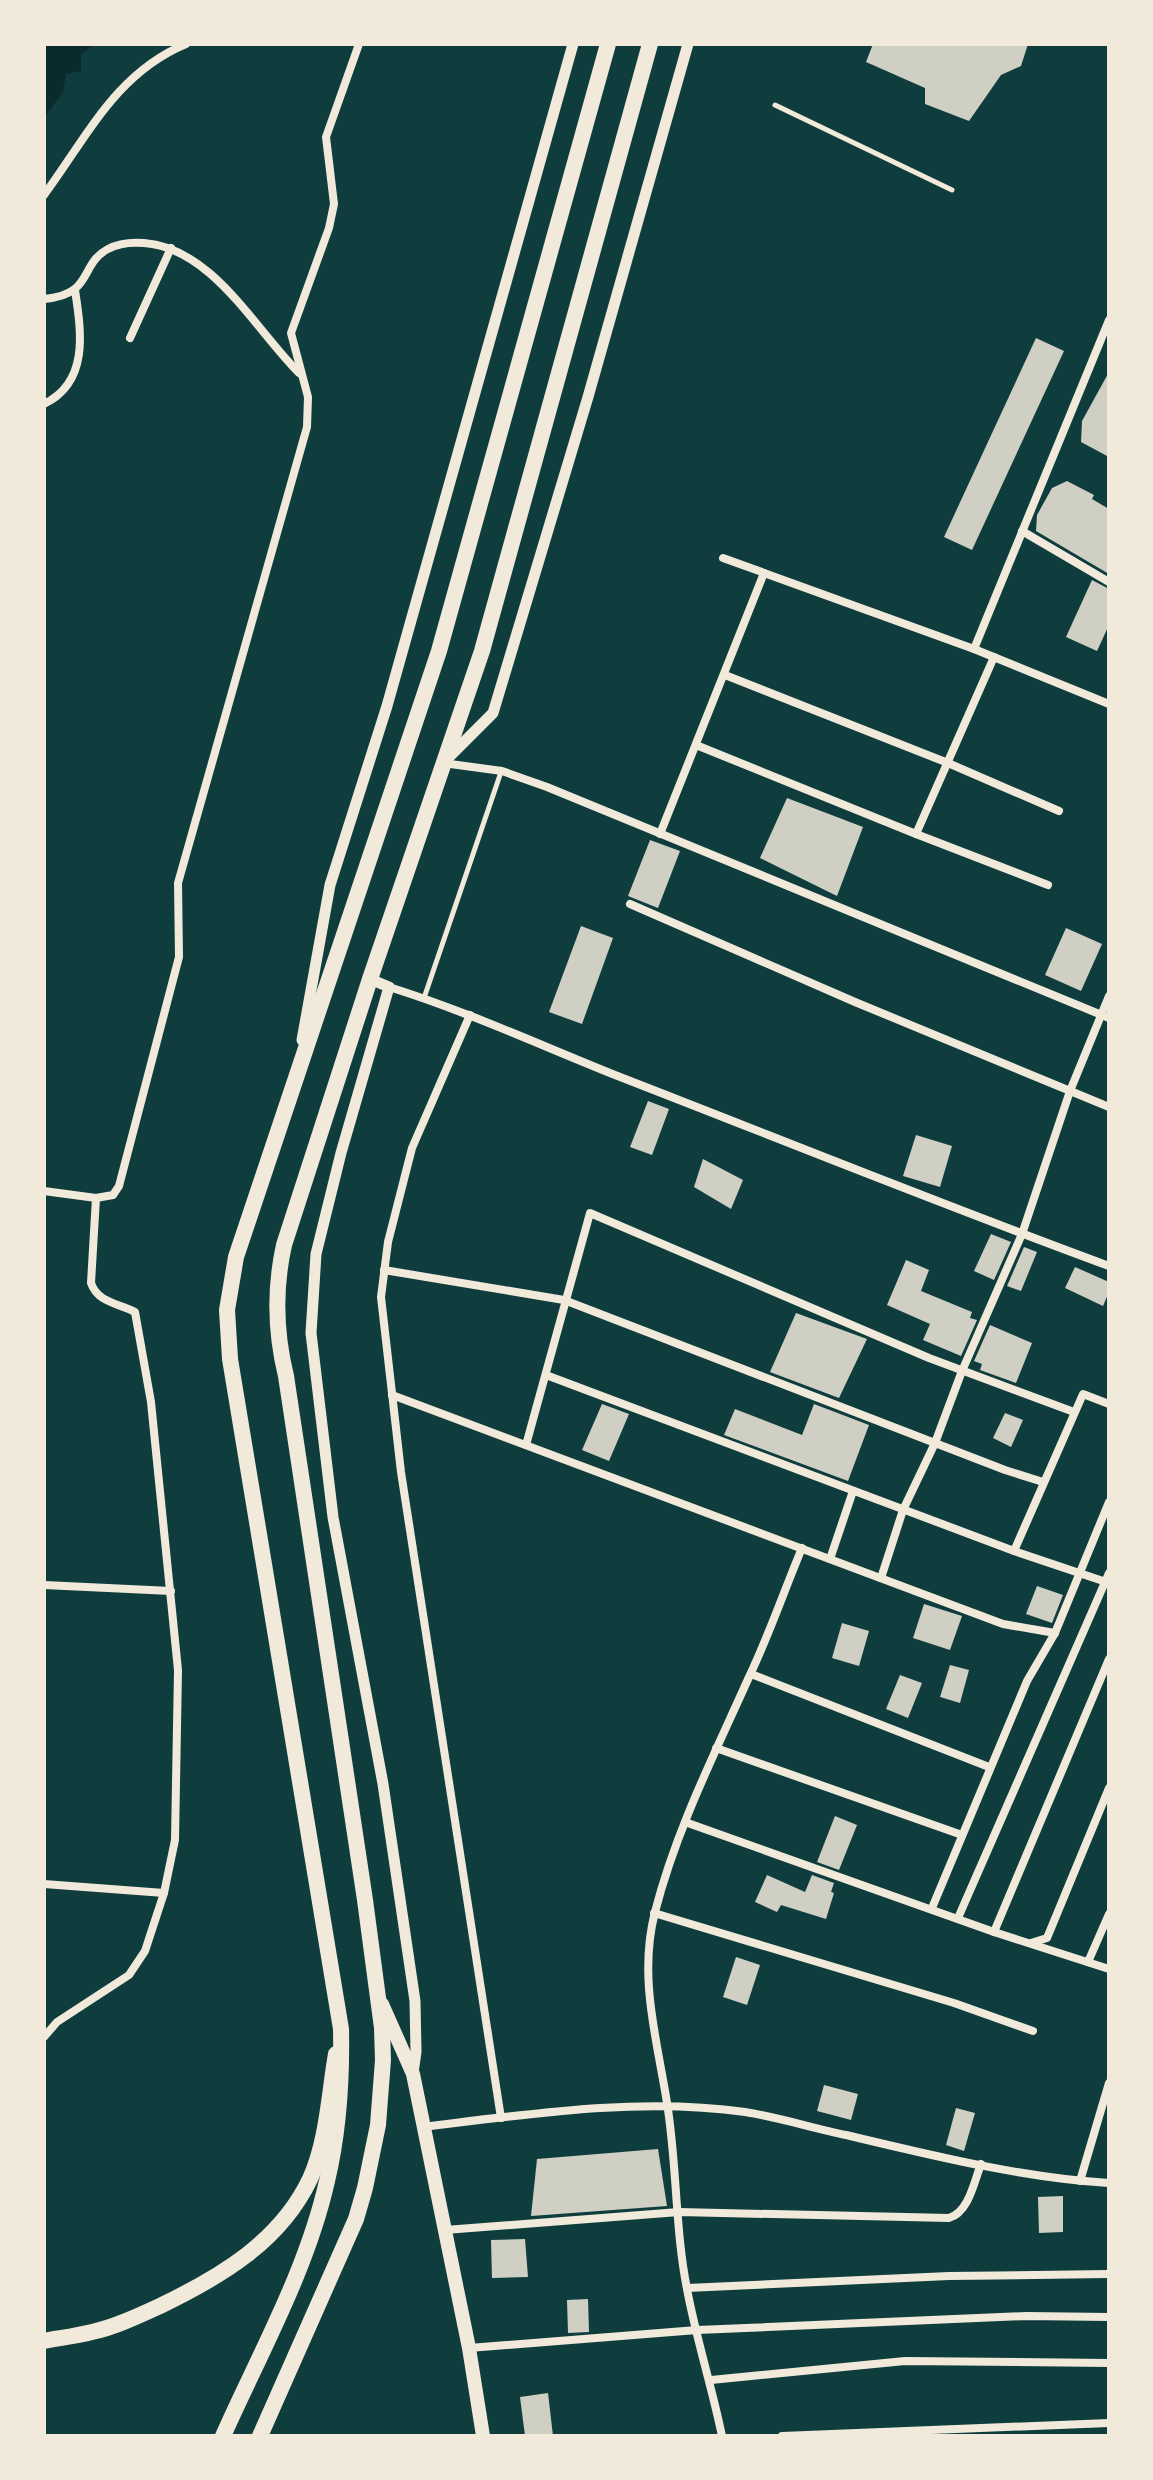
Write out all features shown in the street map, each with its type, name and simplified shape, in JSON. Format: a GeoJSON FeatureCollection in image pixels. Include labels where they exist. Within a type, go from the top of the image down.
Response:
{"type":"FeatureCollection","features":[{"type":"Feature","properties":{"kind":"highway"},"geometry":{"type":"LineString","coordinates":[[223,2436],[300,2266],[319,2211],[335,2144],[341,2029],[228,1335],[229,1297],[236,1257],[296,1072],[439,651],[608,44]]}},
{"type":"Feature","properties":{"kind":"highway"},"geometry":{"type":"LineString","coordinates":[[260,2436],[344,2249],[365,2188],[378,2125],[383,2060],[378,1996],[276,1315],[279,1268],[370,979],[482,651],[650,44]]}},
{"type":"Feature","properties":{"kind":"highway"},"geometry":{"type":"LineString","coordinates":[[44,2341],[94,2332],[154,2308],[226,2271],[268,2237],[284,2220],[310,2179],[320,2149],[341,2029]]}},
{"type":"Feature","properties":{"kind":"main road"},"geometry":{"type":"LineString","coordinates":[[378,1996],[413,2074],[469,2348],[483,2436]]}},
{"type":"Feature","properties":{"kind":"street"},"geometry":{"type":"LineString","coordinates":[[44,195],[109,102],[129,79],[149,63],[186,44]]}},
{"type":"Feature","properties":{"kind":"street"},"geometry":{"type":"LineString","coordinates":[[44,1191],[96,1198],[113,1195],[119,1186],[176,973],[180,945],[178,883],[307,427],[308,397],[291,333],[332,216],[333,183],[326,137],[359,44]]}},
{"type":"Feature","properties":{"kind":"street"},"geometry":{"type":"LineString","coordinates":[[296,1072],[330,885],[387,706],[573,44]]}},
{"type":"Feature","properties":{"kind":"street"},"geometry":{"type":"LineString","coordinates":[[442,763],[493,713],[596,369],[688,44]]}},
{"type":"Feature","properties":{"kind":"street"},"geometry":{"type":"LineString","coordinates":[[44,299],[57,298],[75,290],[87,277],[97,258],[116,246],[133,243],[171,248],[204,268],[302,376]]}},
{"type":"Feature","properties":{"kind":"street"},"geometry":{"type":"LineString","coordinates":[[130,338],[171,248]]}},
{"type":"Feature","properties":{"kind":"street"},"geometry":{"type":"LineString","coordinates":[[44,404],[61,393],[80,357],[75,290]]}},
{"type":"Feature","properties":{"kind":"street"},"geometry":{"type":"LineString","coordinates":[[974,649],[1109,320]]}},
{"type":"Feature","properties":{"kind":"street"},"geometry":{"type":"LineString","coordinates":[[1022,531],[1109,582]]}},
{"type":"Feature","properties":{"kind":"street"},"geometry":{"type":"LineString","coordinates":[[723,558],[974,649],[1109,704]]}},
{"type":"Feature","properties":{"kind":"street"},"geometry":{"type":"LineString","coordinates":[[660,834],[764,573]]}},
{"type":"Feature","properties":{"kind":"street"},"geometry":{"type":"LineString","coordinates":[[916,834],[994,657]]}},
{"type":"Feature","properties":{"kind":"street"},"geometry":{"type":"LineString","coordinates":[[725,675],[948,763],[1059,811]]}},
{"type":"Feature","properties":{"kind":"street"},"geometry":{"type":"LineString","coordinates":[[696,745],[1048,885]]}},
{"type":"Feature","properties":{"kind":"street"},"geometry":{"type":"LineString","coordinates":[[442,763],[502,771],[1105,1017]]}},
{"type":"Feature","properties":{"kind":"street"},"geometry":{"type":"LineString","coordinates":[[630,904],[855,1002],[1109,1107]]}},
{"type":"Feature","properties":{"kind":"street"},"geometry":{"type":"LineString","coordinates":[[370,979],[470,1015],[539,1045],[1109,1266]]}},
{"type":"Feature","properties":{"kind":"street"},"geometry":{"type":"LineString","coordinates":[[389,987],[341,1153],[316,1254],[311,1333],[333,1517],[383,1784],[415,2001],[413,2074]]}},
{"type":"Feature","properties":{"kind":"street"},"geometry":{"type":"LineString","coordinates":[[881,1578],[903,1510],[935,1443],[962,1371],[1022,1234],[1070,1091],[1105,1017],[1109,996]]}},
{"type":"Feature","properties":{"kind":"street"},"geometry":{"type":"LineString","coordinates":[[470,1015],[412,1148],[397,1199],[381,1297],[401,1472],[501,2118]]}},
{"type":"Feature","properties":{"kind":"street"},"geometry":{"type":"LineString","coordinates":[[44,2037],[57,2022],[129,1975],[145,1951],[164,1893],[176,1826],[178,1670],[153,1415],[136,1316],[132,1310],[100,1298],[91,1283],[96,1198]]}},
{"type":"Feature","properties":{"kind":"street"},"geometry":{"type":"LineString","coordinates":[[526,1445],[590,1213],[962,1371],[1074,1412]]}},
{"type":"Feature","properties":{"kind":"street"},"geometry":{"type":"LineString","coordinates":[[384,1270],[564,1300],[1043,1482]]}},
{"type":"Feature","properties":{"kind":"street"},"geometry":{"type":"LineString","coordinates":[[546,1375],[1014,1551],[1080,1574],[1108,1579],[958,1918]]}},
{"type":"Feature","properties":{"kind":"street"},"geometry":{"type":"LineString","coordinates":[[1014,1551],[1083,1394],[1109,1404]]}},
{"type":"Feature","properties":{"kind":"street"},"geometry":{"type":"LineString","coordinates":[[392,1395],[1003,1624],[1055,1633]]}},
{"type":"Feature","properties":{"kind":"street"},"geometry":{"type":"LineString","coordinates":[[830,1559],[853,1491]]}},
{"type":"Feature","properties":{"kind":"street"},"geometry":{"type":"LineString","coordinates":[[932,1908],[989,1767],[1027,1681],[1055,1633],[1109,1502]]}},
{"type":"Feature","properties":{"kind":"street"},"geometry":{"type":"LineString","coordinates":[[722,2436],[687,2288],[668,2105],[647,1992],[648,1949],[654,1913],[685,1822],[751,1674],[802,1548]]}},
{"type":"Feature","properties":{"kind":"street"},"geometry":{"type":"LineString","coordinates":[[44,1585],[171,1591]]}},
{"type":"Feature","properties":{"kind":"street"},"geometry":{"type":"LineString","coordinates":[[994,1932],[1109,1659]]}},
{"type":"Feature","properties":{"kind":"street"},"geometry":{"type":"LineString","coordinates":[[751,1674],[989,1767]]}},
{"type":"Feature","properties":{"kind":"street"},"geometry":{"type":"LineString","coordinates":[[716,1748],[962,1835]]}},
{"type":"Feature","properties":{"kind":"street"},"geometry":{"type":"LineString","coordinates":[[1030,1943],[1047,1938],[1109,1788]]}},
{"type":"Feature","properties":{"kind":"street"},"geometry":{"type":"LineString","coordinates":[[685,1822],[994,1932],[1109,1969]]}},
{"type":"Feature","properties":{"kind":"street"},"geometry":{"type":"LineString","coordinates":[[44,1884],[164,1893]]}},
{"type":"Feature","properties":{"kind":"street"},"geometry":{"type":"LineString","coordinates":[[654,1913],[954,2003],[1033,2031]]}},
{"type":"Feature","properties":{"kind":"street"},"geometry":{"type":"LineString","coordinates":[[1088,1962],[1109,1914]]}},
{"type":"Feature","properties":{"kind":"street"},"geometry":{"type":"LineString","coordinates":[[1080,2181],[1109,2083]]}},
{"type":"Feature","properties":{"kind":"street"},"geometry":{"type":"LineString","coordinates":[[422,2127],[668,2105],[746,2112],[926,2155],[1080,2181],[1109,2183]]}},
{"type":"Feature","properties":{"kind":"street"},"geometry":{"type":"LineString","coordinates":[[445,2230],[679,2212],[949,2218],[957,2216],[963,2209],[981,2164]]}},
{"type":"Feature","properties":{"kind":"street"},"geometry":{"type":"LineString","coordinates":[[687,2288],[934,2276],[1109,2274]]}},
{"type":"Feature","properties":{"kind":"street"},"geometry":{"type":"LineString","coordinates":[[469,2348],[697,2330],[1026,2316],[1109,2317]]}},
{"type":"Feature","properties":{"kind":"street"},"geometry":{"type":"LineString","coordinates":[[711,2380],[905,2361],[1109,2363]]}},
{"type":"Feature","properties":{"kind":"street"},"geometry":{"type":"LineString","coordinates":[[782,2436],[1109,2423]]}},
{"type":"Feature","properties":{"kind":"lane"},"geometry":{"type":"LineString","coordinates":[[775,105],[952,190]]}},
{"type":"Feature","properties":{"kind":"lane"},"geometry":{"type":"LineString","coordinates":[[424,998],[502,771]]}},
{"type":"Feature","properties":{"kind":"water"},"geometry":{"type":"Polygon","coordinates":[[[44,44],[96,44],[81,54],[81,71],[66,74],[63,92],[44,118],[44,44]]]}},
{"type":"Feature","properties":{"kind":"building"},"geometry":{"type":"Polygon","coordinates":[[[873,44],[1028,44],[1021,66],[1001,75],[969,121],[925,104],[925,88],[866,62],[873,44]]]}},
{"type":"Feature","properties":{"kind":"building"},"geometry":{"type":"Polygon","coordinates":[[[1036,338],[1064,351],[972,550],[944,537],[1036,338]]]}},
{"type":"Feature","properties":{"kind":"building"},"geometry":{"type":"Polygon","coordinates":[[[1109,372],[1109,457],[1081,442],[1082,421],[1109,372]]]}},
{"type":"Feature","properties":{"kind":"building"},"geometry":{"type":"Polygon","coordinates":[[[1067,481],[1094,495],[1092,499],[1109,509],[1109,574],[1036,531],[1037,515],[1052,488],[1067,481]]]}},
{"type":"Feature","properties":{"kind":"building"},"geometry":{"type":"Polygon","coordinates":[[[1092,580],[1109,589],[1109,625],[1097,651],[1066,637],[1092,580]]]}},
{"type":"Feature","properties":{"kind":"building"},"geometry":{"type":"Polygon","coordinates":[[[787,798],[863,827],[837,896],[760,858],[787,798]]]}},
{"type":"Feature","properties":{"kind":"building"},"geometry":{"type":"Polygon","coordinates":[[[650,840],[680,851],[658,908],[628,896],[650,840]]]}},
{"type":"Feature","properties":{"kind":"building"},"geometry":{"type":"Polygon","coordinates":[[[581,926],[613,938],[582,1024],[549,1012],[581,926]]]}},
{"type":"Feature","properties":{"kind":"building"},"geometry":{"type":"Polygon","coordinates":[[[1066,928],[1102,944],[1081,991],[1045,975],[1066,928]]]}},
{"type":"Feature","properties":{"kind":"building"},"geometry":{"type":"Polygon","coordinates":[[[648,1101],[669,1109],[652,1155],[630,1147],[648,1101]]]}},
{"type":"Feature","properties":{"kind":"building"},"geometry":{"type":"Polygon","coordinates":[[[916,1135],[952,1146],[940,1187],[903,1176],[916,1135]]]}},
{"type":"Feature","properties":{"kind":"building"},"geometry":{"type":"Polygon","coordinates":[[[703,1159],[743,1180],[731,1209],[694,1187],[703,1159]]]}},
{"type":"Feature","properties":{"kind":"building"},"geometry":{"type":"Polygon","coordinates":[[[991,1234],[1011,1242],[994,1280],[974,1271],[991,1234]]]}},
{"type":"Feature","properties":{"kind":"building"},"geometry":{"type":"Polygon","coordinates":[[[1024,1247],[1037,1252],[1021,1291],[1007,1286],[1024,1247]]]}},
{"type":"Feature","properties":{"kind":"building"},"geometry":{"type":"Polygon","coordinates":[[[906,1260],[929,1270],[921,1291],[972,1312],[970,1318],[977,1320],[961,1356],[923,1340],[930,1324],[887,1305],[906,1260]]]}},
{"type":"Feature","properties":{"kind":"building"},"geometry":{"type":"Polygon","coordinates":[[[1075,1267],[1109,1282],[1109,1292],[1103,1306],[1065,1288],[1075,1267]]]}},
{"type":"Feature","properties":{"kind":"building"},"geometry":{"type":"Polygon","coordinates":[[[796,1313],[867,1339],[839,1398],[770,1372],[796,1313]]]}},
{"type":"Feature","properties":{"kind":"building"},"geometry":{"type":"Polygon","coordinates":[[[990,1325],[1032,1343],[1016,1383],[980,1370],[982,1364],[974,1361],[990,1325]]]}},
{"type":"Feature","properties":{"kind":"building"},"geometry":{"type":"Polygon","coordinates":[[[602,1404],[629,1414],[609,1461],[582,1450],[602,1404]]]}},
{"type":"Feature","properties":{"kind":"building"},"geometry":{"type":"Polygon","coordinates":[[[814,1404],[869,1425],[848,1481],[724,1435],[735,1409],[802,1435],[814,1404]]]}},
{"type":"Feature","properties":{"kind":"building"},"geometry":{"type":"Polygon","coordinates":[[[1005,1413],[1023,1420],[1011,1447],[993,1438],[1005,1413]]]}},
{"type":"Feature","properties":{"kind":"building"},"geometry":{"type":"Polygon","coordinates":[[[1037,1586],[1063,1595],[1052,1623],[1026,1614],[1037,1586]]]}},
{"type":"Feature","properties":{"kind":"building"},"geometry":{"type":"Polygon","coordinates":[[[924,1604],[962,1616],[950,1650],[913,1638],[924,1604]]]}},
{"type":"Feature","properties":{"kind":"building"},"geometry":{"type":"Polygon","coordinates":[[[842,1623],[869,1631],[859,1666],[832,1658],[842,1623]]]}},
{"type":"Feature","properties":{"kind":"building"},"geometry":{"type":"Polygon","coordinates":[[[950,1665],[969,1670],[960,1703],[940,1697],[950,1665]]]}},
{"type":"Feature","properties":{"kind":"building"},"geometry":{"type":"Polygon","coordinates":[[[900,1675],[922,1683],[908,1718],[886,1709],[900,1675]]]}},
{"type":"Feature","properties":{"kind":"building"},"geometry":{"type":"Polygon","coordinates":[[[835,1816],[857,1825],[839,1870],[817,1862],[835,1816]]]}},
{"type":"Feature","properties":{"kind":"building"},"geometry":{"type":"Polygon","coordinates":[[[767,1875],[805,1892],[812,1875],[834,1883],[826,1919],[781,1905],[777,1912],[755,1902],[767,1875]]]}},
{"type":"Feature","properties":{"kind":"building"},"geometry":{"type":"Polygon","coordinates":[[[736,1957],[760,1965],[747,2005],[723,1997],[736,1957]]]}},
{"type":"Feature","properties":{"kind":"building"},"geometry":{"type":"Polygon","coordinates":[[[824,2085],[858,2094],[851,2120],[817,2111],[824,2085]]]}},
{"type":"Feature","properties":{"kind":"building"},"geometry":{"type":"Polygon","coordinates":[[[956,2108],[975,2113],[964,2151],[946,2145],[956,2108]]]}},
{"type":"Feature","properties":{"kind":"building"},"geometry":{"type":"Polygon","coordinates":[[[658,2149],[667,2206],[531,2216],[537,2159],[658,2149]]]}},
{"type":"Feature","properties":{"kind":"building"},"geometry":{"type":"Polygon","coordinates":[[[1063,2196],[1063,2232],[1039,2233],[1038,2197],[1063,2196]]]}},
{"type":"Feature","properties":{"kind":"building"},"geometry":{"type":"Polygon","coordinates":[[[525,2239],[528,2277],[492,2278],[491,2240],[525,2239]]]}},
{"type":"Feature","properties":{"kind":"building"},"geometry":{"type":"Polygon","coordinates":[[[588,2299],[589,2332],[568,2333],[567,2300],[588,2299]]]}},
{"type":"Feature","properties":{"kind":"building"},"geometry":{"type":"Polygon","coordinates":[[[548,2393],[553,2436],[525,2436],[520,2397],[548,2393]]]}}]}
